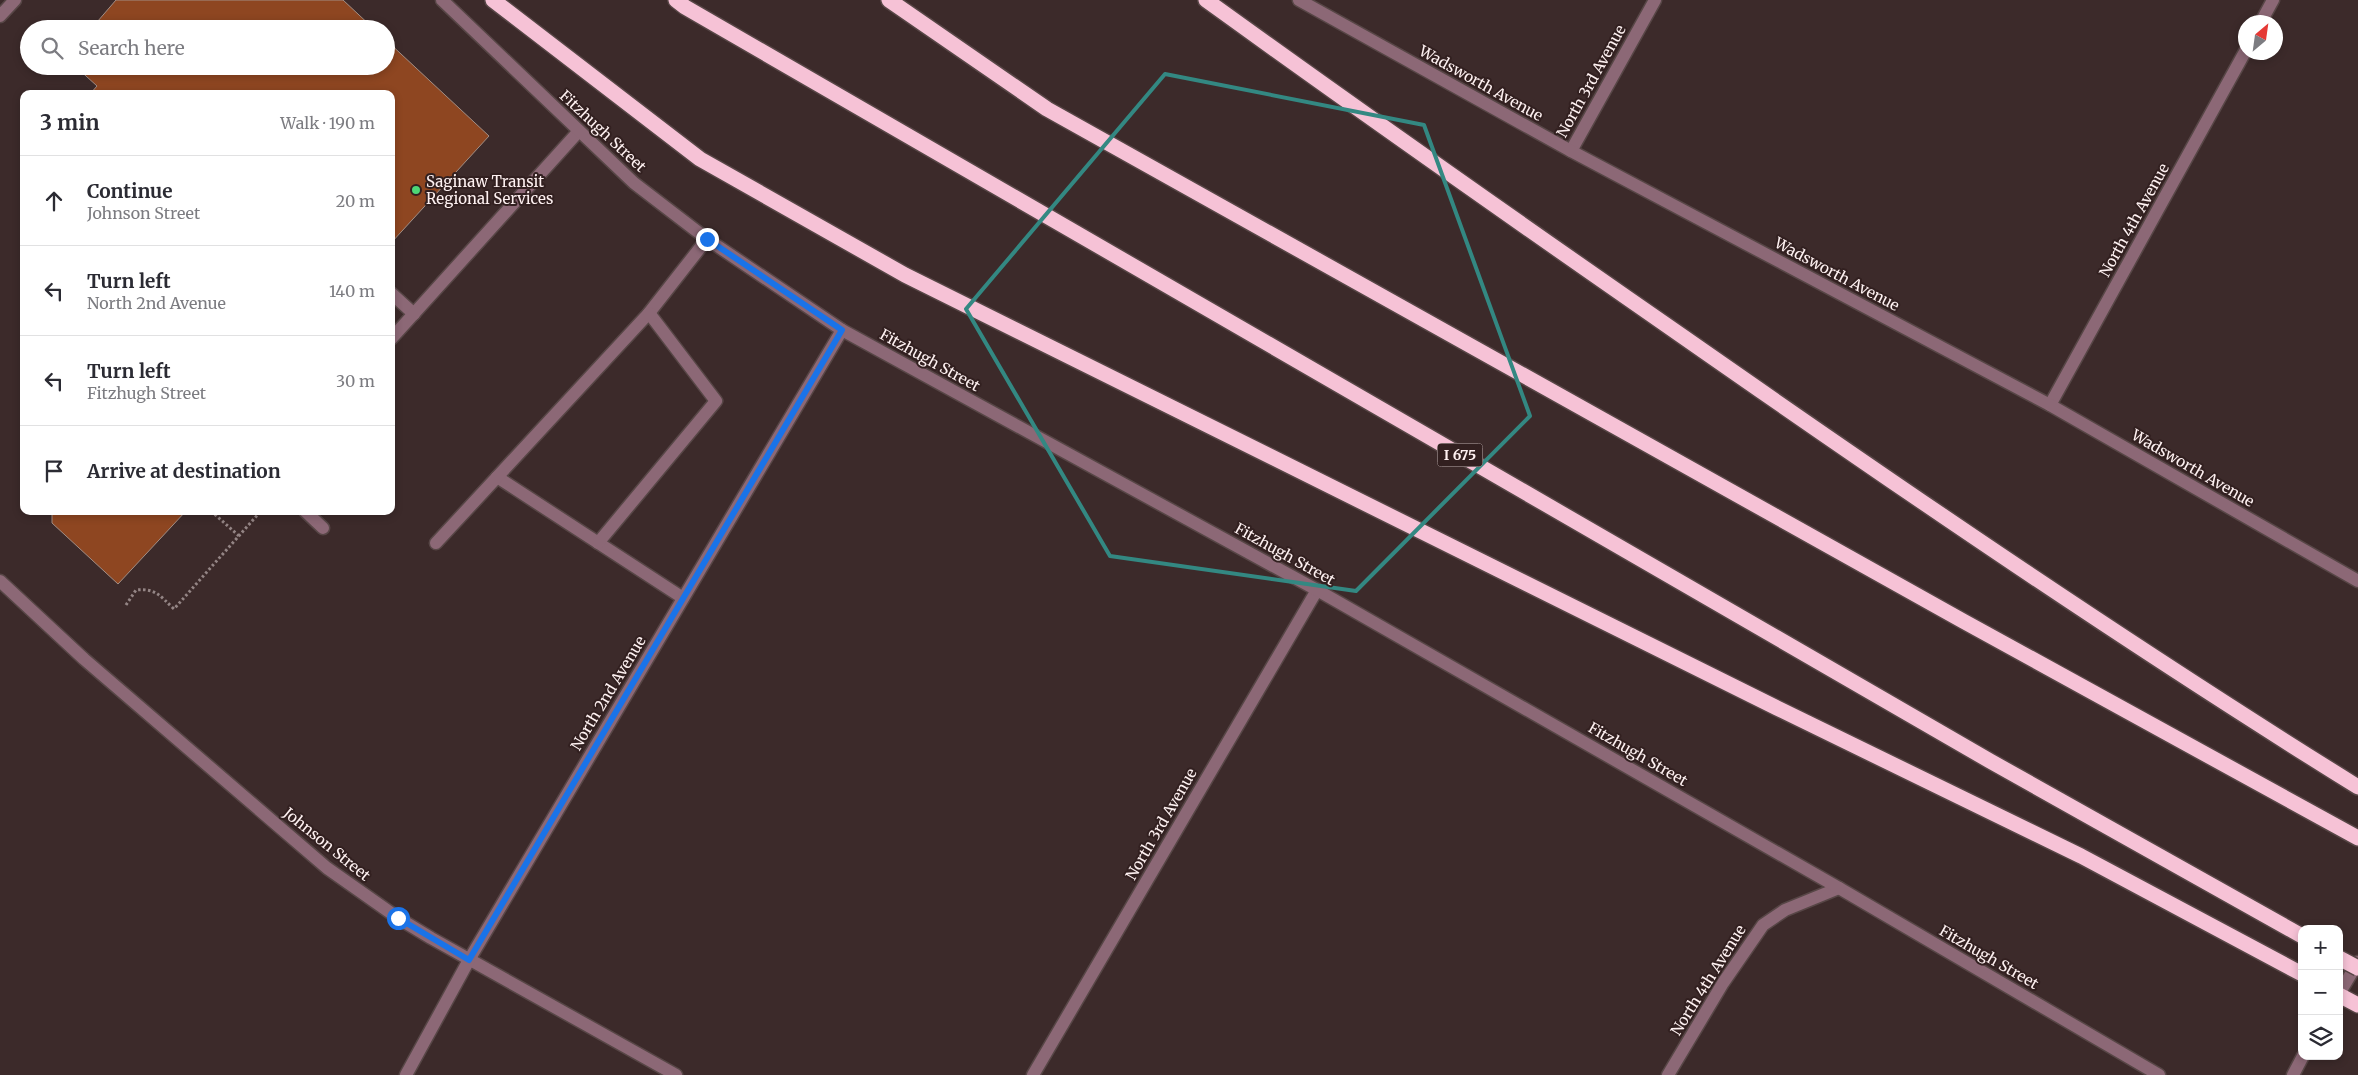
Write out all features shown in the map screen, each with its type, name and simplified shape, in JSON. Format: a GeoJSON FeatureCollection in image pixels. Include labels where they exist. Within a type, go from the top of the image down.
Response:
{"type":"FeatureCollection","features":[{"type":"Feature","properties":{"kind":"highway"},"geometry":{"type":"LineString","coordinates":[[493,0],[700,159],[905,275],[1768,704],[2081,856],[2298,972]]}},
{"type":"Feature","properties":{"kind":"highway","name":"I 675"},"geometry":{"type":"LineString","coordinates":[[676,0],[702,17],[1956,742],[2298,934]]}},
{"type":"Feature","properties":{"kind":"highway"},"geometry":{"type":"LineString","coordinates":[[889,0],[1047,109],[1963,621],[2358,838]]}},
{"type":"Feature","properties":{"kind":"highway"},"geometry":{"type":"LineString","coordinates":[[1206,0],[1380,126],[1884,477],[2155,658],[2358,787]]}},
{"type":"Feature","properties":{"kind":"highway"},"geometry":{"type":"LineString","coordinates":[[2343,960],[2358,968]]}},
{"type":"Feature","properties":{"kind":"highway"},"geometry":{"type":"LineString","coordinates":[[2343,997],[2358,1005]]}},
{"type":"Feature","properties":{"kind":"street"},"geometry":{"type":"LineString","coordinates":[[0,16],[15,0]]}},
{"type":"Feature","properties":{"kind":"street","name":"Fitzhugh Street"},"geometry":{"type":"LineString","coordinates":[[442,0],[634,183],[707,239],[842,330],[1318,590],[1839,888],[2159,1075]]}},
{"type":"Feature","properties":{"kind":"street","name":"Wadsworth Avenue"},"geometry":{"type":"LineString","coordinates":[[1299,0],[1571,151],[2050,405],[2358,581]]}},
{"type":"Feature","properties":{"kind":"street","name":"North 3rd Avenue"},"geometry":{"type":"LineString","coordinates":[[1571,151],[1654,0]]}},
{"type":"Feature","properties":{"kind":"street"},"geometry":{"type":"LineString","coordinates":[[2265,15],[2273,0]]}},
{"type":"Feature","properties":{"kind":"street","name":"North 4th Avenue"},"geometry":{"type":"LineString","coordinates":[[2050,405],[2240,60]]}},
{"type":"Feature","properties":{"kind":"street"},"geometry":{"type":"LineString","coordinates":[[395,335],[579,131]]}},
{"type":"Feature","properties":{"kind":"street"},"geometry":{"type":"LineString","coordinates":[[436,543],[649,313],[707,239]]}},
{"type":"Feature","properties":{"kind":"street"},"geometry":{"type":"LineString","coordinates":[[395,297],[414,314]]}},
{"type":"Feature","properties":{"kind":"street"},"geometry":{"type":"LineString","coordinates":[[598,542],[716,402],[649,313]]}},
{"type":"Feature","properties":{"kind":"street","name":"North 2nd Avenue"},"geometry":{"type":"LineString","coordinates":[[406,1075],[469,960],[842,330]]}},
{"type":"Feature","properties":{"kind":"street"},"geometry":{"type":"LineString","coordinates":[[497,477],[683,598]]}},
{"type":"Feature","properties":{"kind":"street"},"geometry":{"type":"LineString","coordinates":[[308,515],[323,528]]}},
{"type":"Feature","properties":{"kind":"street","name":"Johnson Street"},"geometry":{"type":"LineString","coordinates":[[0,581],[84,659],[328,868],[398,918],[469,960],[676,1075]]}},
{"type":"Feature","properties":{"kind":"street","name":"North 3rd Avenue"},"geometry":{"type":"LineString","coordinates":[[1032,1075],[1318,590]]}},
{"type":"Feature","properties":{"kind":"street","name":"North 4th Avenue"},"geometry":{"type":"LineString","coordinates":[[1668,1075],[1723,983],[1763,925],[1785,910],[1839,888]]}},
{"type":"Feature","properties":{"kind":"street"},"geometry":{"type":"LineString","coordinates":[[2343,988],[2358,962]]}},
{"type":"Feature","properties":{"kind":"street"},"geometry":{"type":"LineString","coordinates":[[2293,1075],[2301,1060]]}},
{"type":"Feature","properties":{"kind":"path"},"geometry":{"type":"LineString","coordinates":[[215,515],[239,536]]}},
{"type":"Feature","properties":{"kind":"path"},"geometry":{"type":"LineString","coordinates":[[126,605],[136,590],[143,589],[154,590],[174,609],[257,515]]}},
{"type":"Feature","properties":{"kind":"highlighted area"},"geometry":{"type":"Polygon","coordinates":[[[1165,74],[1424,125],[1530,416],[1356,591],[1110,556],[966,309],[1165,74]]]}},
{"type":"Feature","properties":{"kind":"building"},"geometry":{"type":"Polygon","coordinates":[[[116,0],[343,0],[364,20],[99,20],[116,0]]]}},
{"type":"Feature","properties":{"kind":"building","name":"Saginaw Transit Regional Services"},"geometry":{"type":"Polygon","coordinates":[[[395,48],[489,136],[395,239],[395,90],[94,90],[97,86],[85,75],[395,75],[395,48]]]}},
{"type":"Feature","properties":{"kind":"building"},"geometry":{"type":"Polygon","coordinates":[[[52,515],[182,515],[118,584],[52,523],[52,515]]]}},
{"type":"Feature","properties":{"kind":"place","name":"Saginaw Transit Regional Services"},"geometry":{"type":"Point","coordinates":[416,190]}},
{"type":"Feature","properties":{"kind":"route"},"geometry":{"type":"LineString","coordinates":[[398,918],[469,960],[842,330],[707,239]]}}]}
